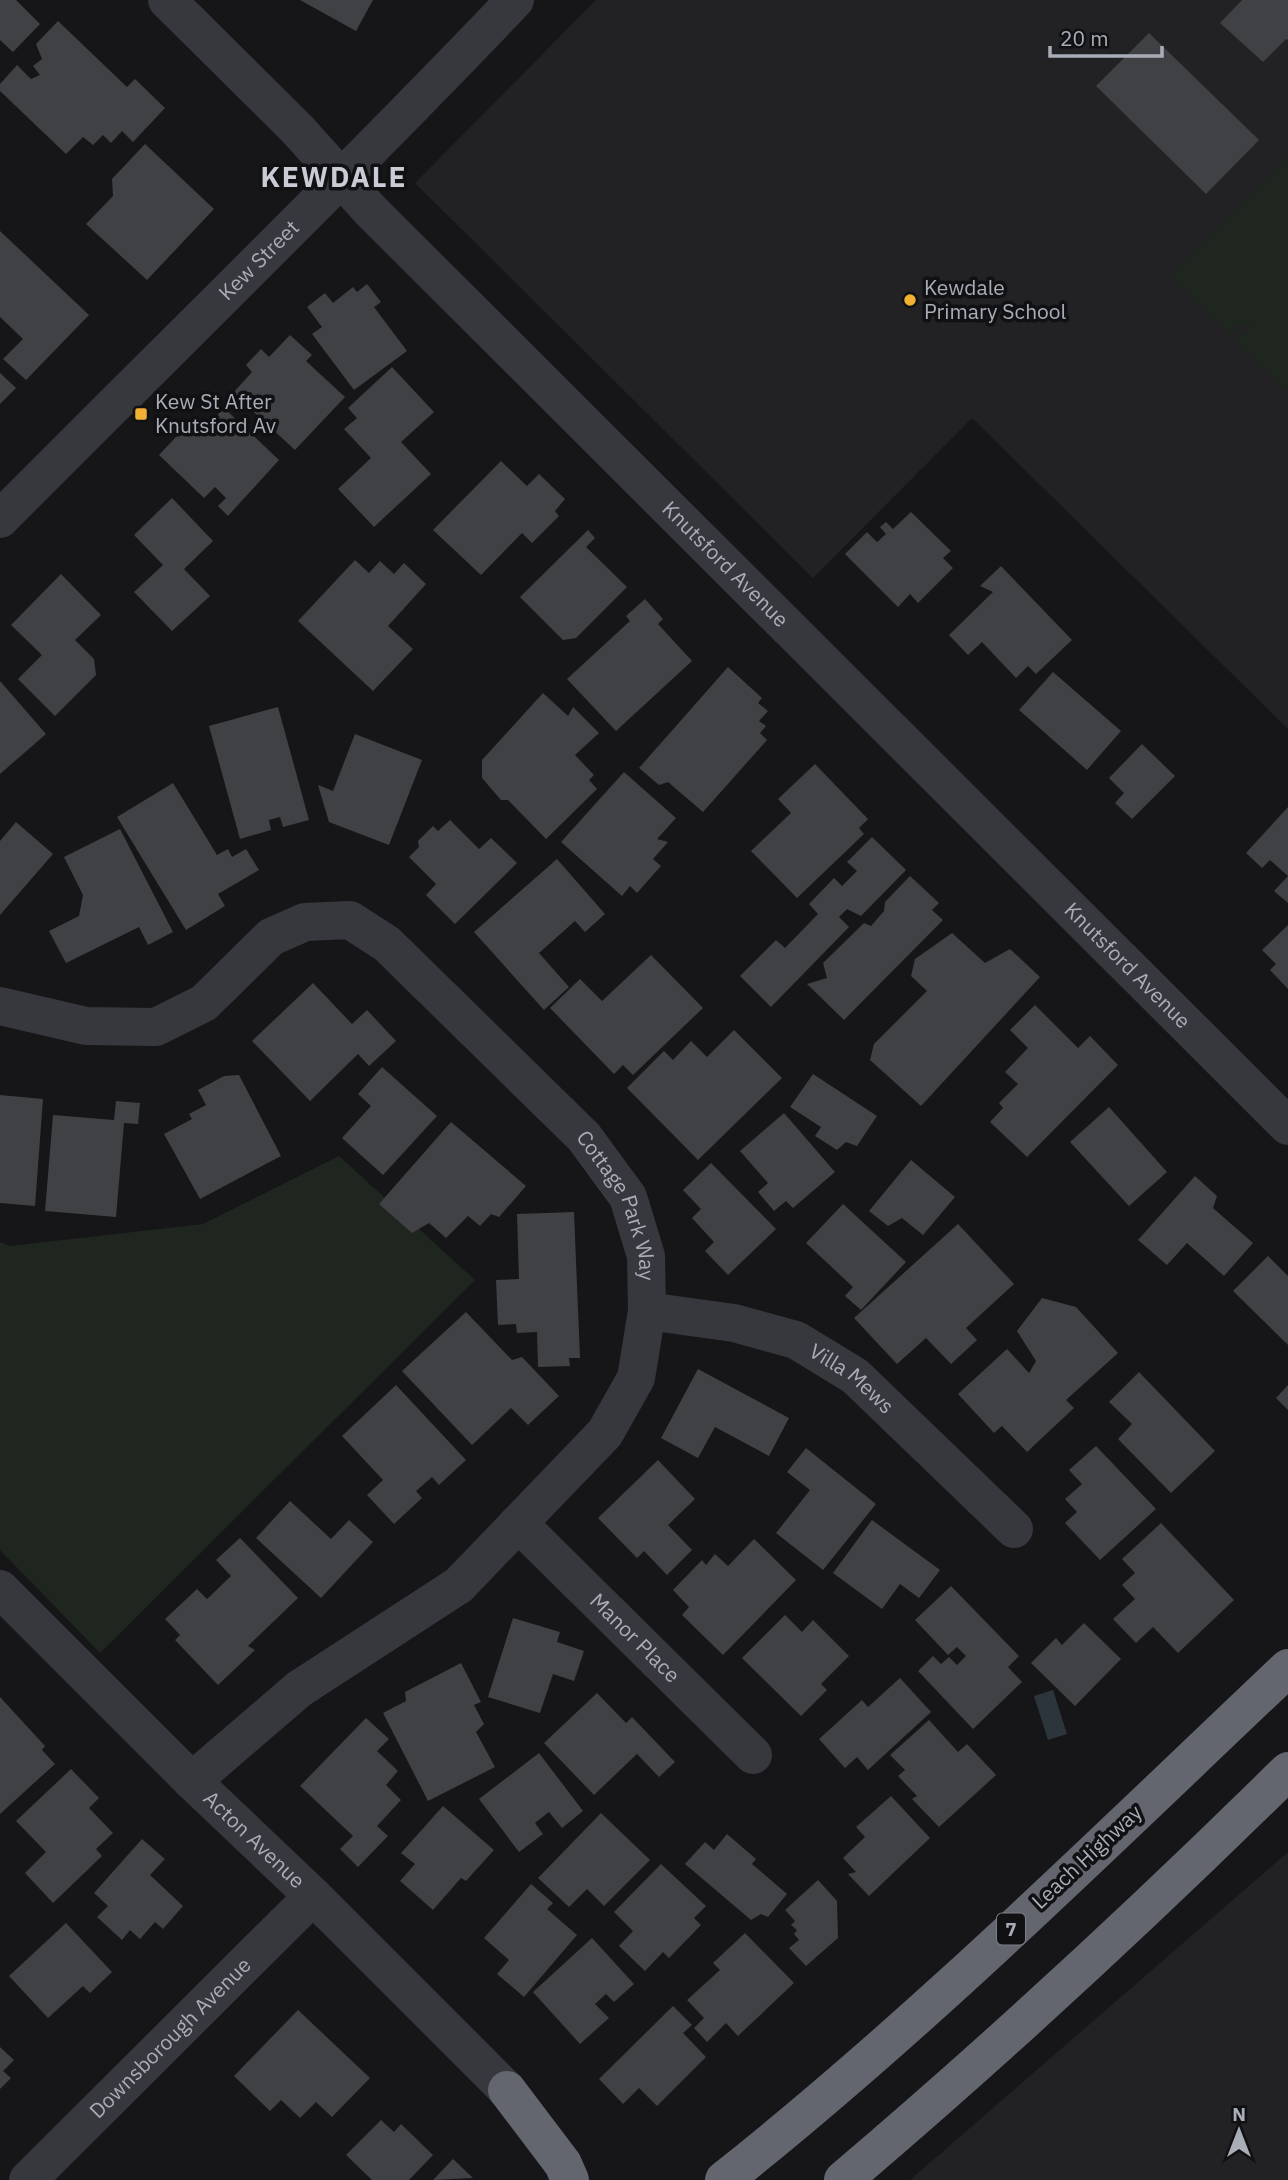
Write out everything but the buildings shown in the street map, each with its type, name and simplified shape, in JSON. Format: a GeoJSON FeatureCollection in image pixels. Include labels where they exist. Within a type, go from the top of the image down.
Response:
{"type":"FeatureCollection","features":[{"type":"Feature","properties":{"kind":"highway","name":"Leach Highway"},"geometry":{"type":"LineString","coordinates":[[724,2180],[805,2116],[984,1955],[1288,1668]]}},
{"type":"Feature","properties":{"kind":"highway"},"geometry":{"type":"LineString","coordinates":[[843,2180],[1012,2031],[1219,1839],[1288,1771]]}},
{"type":"Feature","properties":{"kind":"highway"},"geometry":{"type":"LineString","coordinates":[[507,2090],[563,2164],[570,2180]]}},
{"type":"Feature","properties":{"kind":"street","name":"Knutsford Avenue"},"geometry":{"type":"LineString","coordinates":[[167,0],[298,130],[380,220],[1288,1126]]}},
{"type":"Feature","properties":{"kind":"street","name":"Kew Street"},"geometry":{"type":"LineString","coordinates":[[0,519],[418,101],[515,0]]}},
{"type":"Feature","properties":{"kind":"street","name":"Cottage Park Way"},"geometry":{"type":"LineString","coordinates":[[0,1006],[86,1026],[156,1027],[204,1003],[271,937],[305,922],[350,920],[387,944],[584,1137],[628,1197],[646,1256],[647,1311],[636,1378],[606,1433],[458,1585],[299,1689],[192,1781]]}},
{"type":"Feature","properties":{"kind":"street","name":"Villa Mews"},"geometry":{"type":"LineString","coordinates":[[647,1311],[734,1323],[796,1340],[855,1376],[1014,1529]]}},
{"type":"Feature","properties":{"kind":"street","name":"Manor Place"},"geometry":{"type":"LineString","coordinates":[[518,1523],[753,1755]]}},
{"type":"Feature","properties":{"kind":"street","name":"Acton Avenue"},"geometry":{"type":"LineString","coordinates":[[0,1589],[507,2090]]}},
{"type":"Feature","properties":{"kind":"street","name":"Downsborough Avenue"},"geometry":{"type":"LineString","coordinates":[[28,2180],[313,1896]]}},
{"type":"Feature","properties":{"kind":"shaded area","name":"Kewdale Primary School"},"geometry":{"type":"Polygon","coordinates":[[[596,0],[1288,0],[1288,729],[972,418],[813,578],[415,183],[596,0]]]}},
{"type":"Feature","properties":{"kind":"shaded area"},"geometry":{"type":"Polygon","coordinates":[[[1288,157],[1288,391],[1236,340],[1249,327],[1244,322],[1231,334],[1170,274],[1288,157]]]}},
{"type":"Feature","properties":{"kind":"shaded area"},"geometry":{"type":"Polygon","coordinates":[[[339,1156],[475,1280],[100,1653],[0,1550],[0,1242],[10,1246],[203,1224],[339,1156]]]}},
{"type":"Feature","properties":{"kind":"shaded area"},"geometry":{"type":"Polygon","coordinates":[[[1053,1690],[1067,1734],[1048,1740],[1034,1696],[1053,1690]]]}},
{"type":"Feature","properties":{"kind":"shaded area"},"geometry":{"type":"Polygon","coordinates":[[[1288,1852],[1288,2180],[910,2180],[1288,1852]]]}},
{"type":"Feature","properties":{"kind":"place","name":"Kewdale Primary School"},"geometry":{"type":"Point","coordinates":[910,300]}},
{"type":"Feature","properties":{"kind":"place","name":"Kew St After Knutsford Av"},"geometry":{"type":"Point","coordinates":[141,414]}},
{"type":"Feature","properties":{"kind":"district","name":"KEWDALE"},"geometry":{"type":"Point","coordinates":[334,177]}}]}
